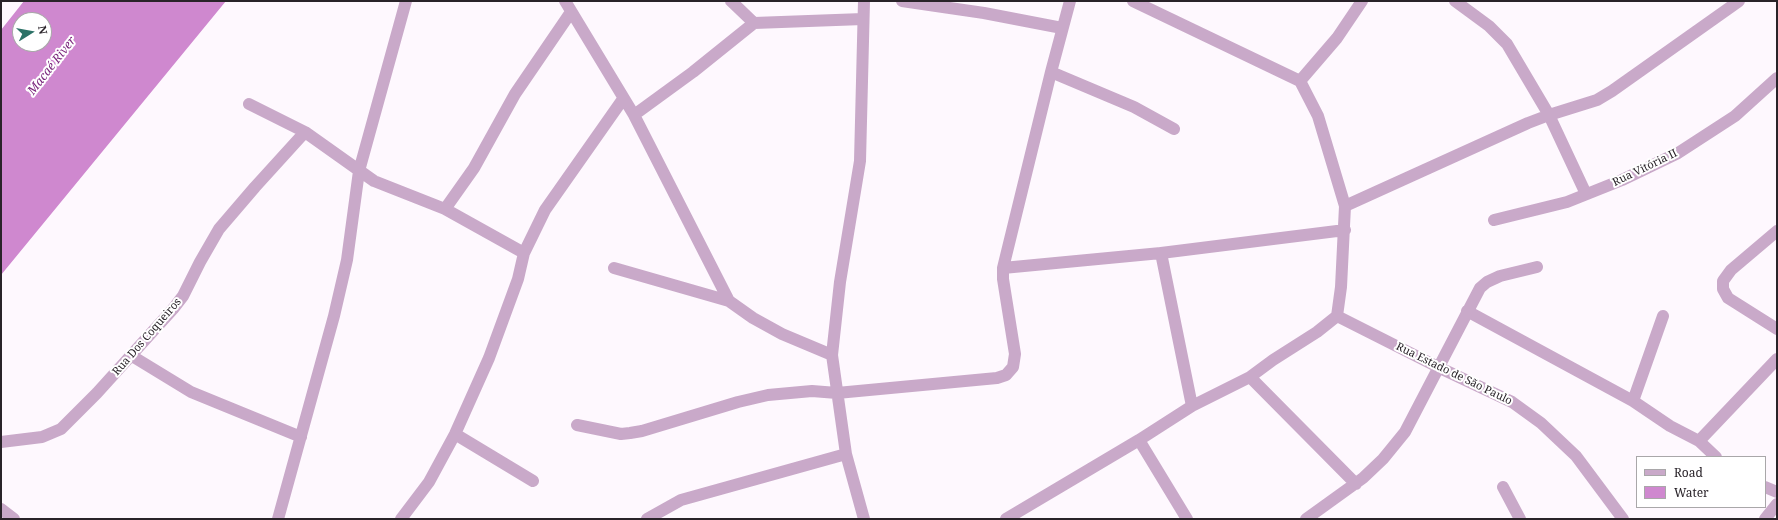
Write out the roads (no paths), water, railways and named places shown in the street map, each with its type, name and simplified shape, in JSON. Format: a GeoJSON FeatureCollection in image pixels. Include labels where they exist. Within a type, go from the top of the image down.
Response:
{"type":"FeatureCollection","features":[{"type":"Feature","properties":{"kind":"street"},"geometry":{"type":"LineString","coordinates":[[278,519],[334,316],[347,260],[359,172],[406,1]]}},
{"type":"Feature","properties":{"kind":"street"},"geometry":{"type":"LineString","coordinates":[[565,1],[634,115],[729,301]]}},
{"type":"Feature","properties":{"kind":"street"},"geometry":{"type":"LineString","coordinates":[[731,1],[754,23]]}},
{"type":"Feature","properties":{"kind":"street"},"geometry":{"type":"LineString","coordinates":[[864,1],[860,161],[840,282],[832,354],[846,454],[864,519]]}},
{"type":"Feature","properties":{"kind":"street"},"geometry":{"type":"LineString","coordinates":[[902,1],[985,7],[1062,28]]}},
{"type":"Feature","properties":{"kind":"street"},"geometry":{"type":"LineString","coordinates":[[577,425],[621,434],[636,432],[738,402],[768,395],[812,391],[837,392],[997,378],[1006,375],[1013,368],[1015,354],[1003,279],[1004,268],[1051,72],[1070,1]]}},
{"type":"Feature","properties":{"kind":"street"},"geometry":{"type":"LineString","coordinates":[[1006,519],[1139,440],[1192,406],[1250,377],[1273,360],[1318,332],[1337,316],[1341,287],[1345,206],[1318,116],[1300,81],[1133,1]]}},
{"type":"Feature","properties":{"kind":"street"},"geometry":{"type":"LineString","coordinates":[[1300,81],[1337,38],[1362,1]]}},
{"type":"Feature","properties":{"kind":"street"},"geometry":{"type":"LineString","coordinates":[[1455,1],[1489,26],[1507,44],[1549,115],[1586,194]]}},
{"type":"Feature","properties":{"kind":"street"},"geometry":{"type":"LineString","coordinates":[[1345,206],[1549,115],[1590,102],[1612,91],[1739,1]]}},
{"type":"Feature","properties":{"kind":"street"},"geometry":{"type":"LineString","coordinates":[[445,209],[474,168],[515,94],[571,12]]}},
{"type":"Feature","properties":{"kind":"street"},"geometry":{"type":"LineString","coordinates":[[634,115],[693,72],[754,23],[863,20]]}},
{"type":"Feature","properties":{"kind":"street"},"geometry":{"type":"LineString","coordinates":[[1051,72],[1134,107],[1174,128]]}},
{"type":"Feature","properties":{"kind":"street","name":"Rua Vitória II"},"geometry":{"type":"LineString","coordinates":[[1494,220],[1543,209],[1586,194],[1622,180],[1678,153],[1740,111],[1777,78]]}},
{"type":"Feature","properties":{"kind":"street"},"geometry":{"type":"LineString","coordinates":[[401,519],[429,482],[455,434],[496,337],[518,278],[524,253],[545,210],[623,98]]}},
{"type":"Feature","properties":{"kind":"street"},"geometry":{"type":"LineString","coordinates":[[249,104],[305,132],[374,182],[445,209],[524,253]]}},
{"type":"Feature","properties":{"kind":"street","name":"Rua Dos Coqueiros"},"geometry":{"type":"LineString","coordinates":[[1,442],[42,437],[61,429],[132,356],[183,296],[219,229],[255,186],[305,132]]}},
{"type":"Feature","properties":{"kind":"street"},"geometry":{"type":"LineString","coordinates":[[1004,268],[1161,253],[1345,230]]}},
{"type":"Feature","properties":{"kind":"street"},"geometry":{"type":"LineString","coordinates":[[1777,231],[1726,274],[1722,289],[1728,298],[1777,329]]}},
{"type":"Feature","properties":{"kind":"street"},"geometry":{"type":"LineString","coordinates":[[1161,253],[1192,406]]}},
{"type":"Feature","properties":{"kind":"street"},"geometry":{"type":"LineString","coordinates":[[1306,519],[1356,484],[1383,459],[1405,432],[1440,368],[1467,311],[1480,288],[1487,282],[1500,276],[1537,267]]}},
{"type":"Feature","properties":{"kind":"street"},"geometry":{"type":"LineString","coordinates":[[614,268],[729,301],[753,318],[782,334],[832,354]]}},
{"type":"Feature","properties":{"kind":"street"},"geometry":{"type":"LineString","coordinates":[[1467,311],[1633,401],[1670,426],[1699,441],[1715,456]]}},
{"type":"Feature","properties":{"kind":"street","name":"Rua Estado de São Paulo"},"geometry":{"type":"LineString","coordinates":[[1337,316],[1440,368],[1512,402],[1542,423],[1576,456],[1623,519]]}},
{"type":"Feature","properties":{"kind":"street"},"geometry":{"type":"LineString","coordinates":[[1633,401],[1663,316]]}},
{"type":"Feature","properties":{"kind":"street"},"geometry":{"type":"LineString","coordinates":[[132,356],[191,392],[301,437]]}},
{"type":"Feature","properties":{"kind":"street"},"geometry":{"type":"LineString","coordinates":[[1699,441],[1777,358]]}},
{"type":"Feature","properties":{"kind":"street"},"geometry":{"type":"LineString","coordinates":[[1250,377],[1356,484]]}},
{"type":"Feature","properties":{"kind":"street"},"geometry":{"type":"LineString","coordinates":[[455,434],[533,481]]}},
{"type":"Feature","properties":{"kind":"street"},"geometry":{"type":"LineString","coordinates":[[1139,440],[1187,519]]}},
{"type":"Feature","properties":{"kind":"street"},"geometry":{"type":"LineString","coordinates":[[647,519],[680,500],[846,454]]}},
{"type":"Feature","properties":{"kind":"street"},"geometry":{"type":"LineString","coordinates":[[1503,487],[1520,519]]}},
{"type":"Feature","properties":{"kind":"street"},"geometry":{"type":"LineString","coordinates":[[1766,487],[1777,492]]}},
{"type":"Feature","properties":{"kind":"street"},"geometry":{"type":"LineString","coordinates":[[1765,519],[1777,504]]}},
{"type":"Feature","properties":{"kind":"street"},"geometry":{"type":"LineString","coordinates":[[1,509],[14,519]]}},
{"type":"Feature","properties":{"kind":"water","name":"Macaé River"},"geometry":{"type":"Polygon","coordinates":[[[24,1],[226,1],[1,275],[1,30],[12,16],[12,52],[52,52],[52,12],[15,12],[24,1]]]}}]}
